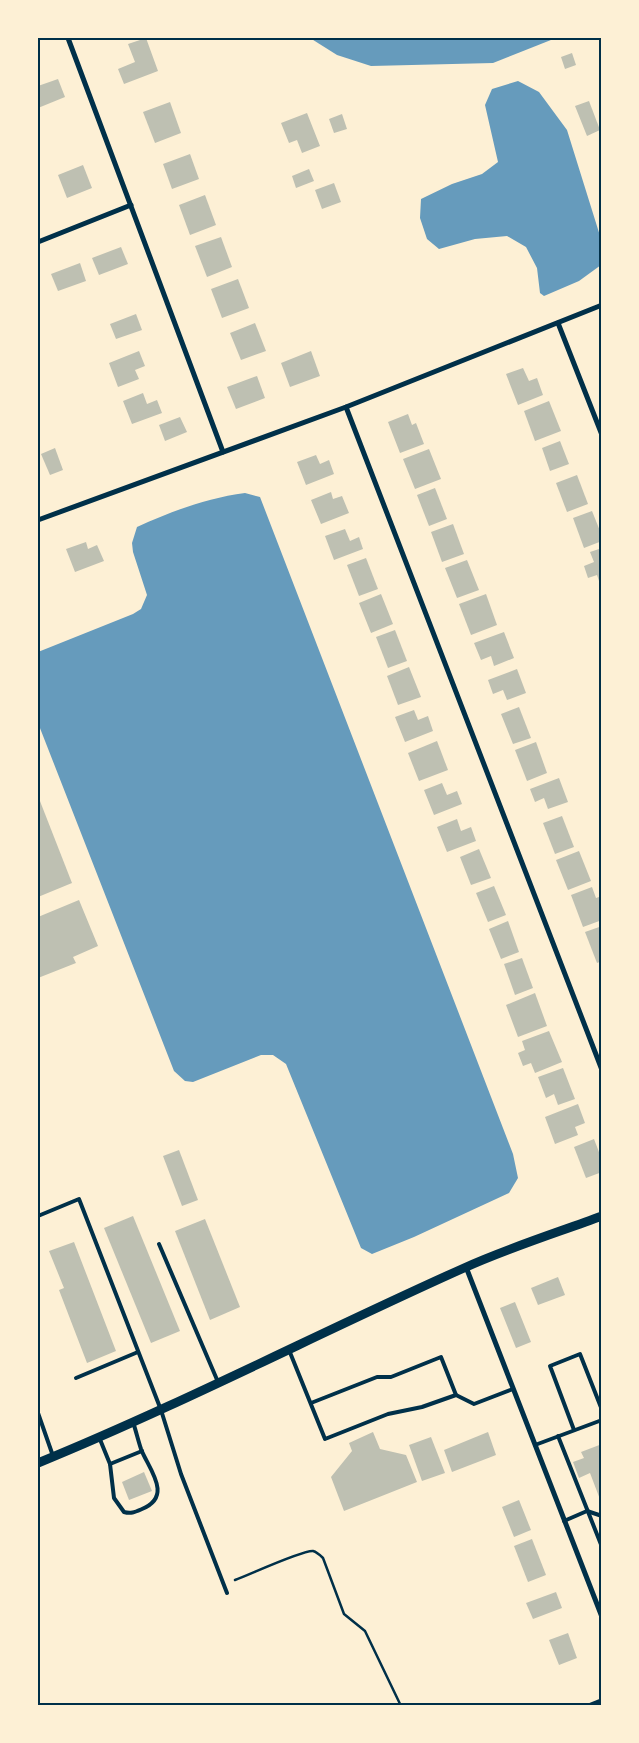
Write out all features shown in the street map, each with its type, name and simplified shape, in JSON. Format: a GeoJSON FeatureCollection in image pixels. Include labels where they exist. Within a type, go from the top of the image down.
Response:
{"type":"FeatureCollection","features":[{"type":"Feature","properties":{"kind":"street"},"geometry":{"type":"LineString","coordinates":[[68,38],[223,452]]}},
{"type":"Feature","properties":{"kind":"street"},"geometry":{"type":"LineString","coordinates":[[38,242],[131,205]]}},
{"type":"Feature","properties":{"kind":"street"},"geometry":{"type":"LineString","coordinates":[[38,520],[346,407],[602,305]]}},
{"type":"Feature","properties":{"kind":"street"},"geometry":{"type":"LineString","coordinates":[[558,322],[602,435]]}},
{"type":"Feature","properties":{"kind":"street"},"geometry":{"type":"LineString","coordinates":[[346,407],[602,1070]]}},
{"type":"Feature","properties":{"kind":"street"},"geometry":{"type":"LineString","coordinates":[[38,1463],[161,1410],[466,1267],[602,1216]]}},
{"type":"Feature","properties":{"kind":"street"},"geometry":{"type":"LineString","coordinates":[[466,1267],[602,1617]]}},
{"type":"Feature","properties":{"kind":"lane"},"geometry":{"type":"LineString","coordinates":[[38,1216],[79,1199],[161,1410],[181,1474],[227,1593]]}},
{"type":"Feature","properties":{"kind":"lane"},"geometry":{"type":"LineString","coordinates":[[160,1244],[219,1382]]}},
{"type":"Feature","properties":{"kind":"lane"},"geometry":{"type":"LineString","coordinates":[[289,1350],[325,1439],[388,1414],[456,1395]]}},
{"type":"Feature","properties":{"kind":"lane"},"geometry":{"type":"LineString","coordinates":[[76,1378],[138,1352]]}},
{"type":"Feature","properties":{"kind":"lane"},"geometry":{"type":"LineString","coordinates":[[574,1430],[550,1366],[580,1354],[602,1410]]}},
{"type":"Feature","properties":{"kind":"lane"},"geometry":{"type":"LineString","coordinates":[[311,1403],[377,1377],[391,1377],[441,1357],[456,1395],[474,1404],[513,1389]]}},
{"type":"Feature","properties":{"kind":"lane"},"geometry":{"type":"LineString","coordinates":[[38,1413],[53,1456]]}},
{"type":"Feature","properties":{"kind":"lane"},"geometry":{"type":"LineString","coordinates":[[535,1445],[602,1420]]}},
{"type":"Feature","properties":{"kind":"lane"},"geometry":{"type":"LineString","coordinates":[[100,1437],[110,1464],[114,1498],[124,1512],[131,1514],[150,1506],[158,1495],[158,1484],[142,1450],[133,1422]]}},
{"type":"Feature","properties":{"kind":"lane"},"geometry":{"type":"LineString","coordinates":[[558,1436],[602,1547]]}},
{"type":"Feature","properties":{"kind":"lane"},"geometry":{"type":"LineString","coordinates":[[110,1464],[142,1450]]}},
{"type":"Feature","properties":{"kind":"lane"},"geometry":{"type":"LineString","coordinates":[[564,1521],[587,1511],[602,1516]]}},
{"type":"Feature","properties":{"kind":"lane"},"geometry":{"type":"LineString","coordinates":[[587,1706],[602,1700]]}},
{"type":"Feature","properties":{"kind":"path"},"geometry":{"type":"LineString","coordinates":[[235,1580],[268,1568],[284,1559],[312,1551],[319,1554],[344,1614],[365,1631],[401,1706]]}},
{"type":"Feature","properties":{"kind":"water"},"geometry":{"type":"Polygon","coordinates":[[[310,38],[556,38],[493,63],[371,66],[337,55],[310,38]]]}},
{"type":"Feature","properties":{"kind":"water"},"geometry":{"type":"Polygon","coordinates":[[[518,81],[539,92],[567,130],[601,239],[601,265],[579,281],[544,296],[540,293],[537,268],[526,247],[507,236],[475,239],[439,249],[427,239],[420,218],[421,199],[452,184],[482,174],[498,162],[485,105],[492,89],[518,81]]]}},
{"type":"Feature","properties":{"kind":"water"},"geometry":{"type":"Polygon","coordinates":[[[245,493],[260,497],[513,1154],[518,1178],[509,1193],[414,1237],[372,1254],[361,1248],[286,1064],[273,1055],[261,1055],[193,1082],[185,1081],[174,1071],[38,723],[38,652],[133,614],[141,609],[147,595],[133,552],[132,543],[137,527],[190,506],[217,498],[245,493]]]}},
{"type":"Feature","properties":{"kind":"building"},"geometry":{"type":"Polygon","coordinates":[[[146,38],[158,71],[124,84],[118,69],[135,62],[128,44],[146,38]]]}},
{"type":"Feature","properties":{"kind":"building"},"geometry":{"type":"Polygon","coordinates":[[[572,53],[576,65],[565,69],[561,57],[572,53]]]}},
{"type":"Feature","properties":{"kind":"building"},"geometry":{"type":"Polygon","coordinates":[[[58,79],[65,97],[38,108],[38,86],[58,79]]]}},
{"type":"Feature","properties":{"kind":"building"},"geometry":{"type":"Polygon","coordinates":[[[589,101],[600,130],[587,136],[575,106],[589,101]]]}},
{"type":"Feature","properties":{"kind":"building"},"geometry":{"type":"Polygon","coordinates":[[[170,102],[181,133],[155,143],[143,112],[170,102]]]}},
{"type":"Feature","properties":{"kind":"building"},"geometry":{"type":"Polygon","coordinates":[[[307,113],[320,146],[302,153],[297,140],[289,143],[281,123],[307,113]]]}},
{"type":"Feature","properties":{"kind":"building"},"geometry":{"type":"Polygon","coordinates":[[[342,114],[347,129],[334,133],[329,119],[342,114]]]}},
{"type":"Feature","properties":{"kind":"building"},"geometry":{"type":"Polygon","coordinates":[[[190,154],[199,179],[172,189],[163,164],[190,154]]]}},
{"type":"Feature","properties":{"kind":"building"},"geometry":{"type":"Polygon","coordinates":[[[83,165],[92,188],[67,198],[58,175],[83,165]]]}},
{"type":"Feature","properties":{"kind":"building"},"geometry":{"type":"Polygon","coordinates":[[[309,169],[314,181],[296,188],[292,176],[309,169]]]}},
{"type":"Feature","properties":{"kind":"building"},"geometry":{"type":"Polygon","coordinates":[[[334,183],[341,202],[322,209],[315,190],[334,183]]]}},
{"type":"Feature","properties":{"kind":"building"},"geometry":{"type":"Polygon","coordinates":[[[205,195],[216,225],[190,235],[179,205],[205,195]]]}},
{"type":"Feature","properties":{"kind":"building"},"geometry":{"type":"Polygon","coordinates":[[[221,237],[232,267],[207,277],[195,246],[221,237]]]}},
{"type":"Feature","properties":{"kind":"building"},"geometry":{"type":"Polygon","coordinates":[[[121,247],[128,264],[99,275],[92,258],[121,247]]]}},
{"type":"Feature","properties":{"kind":"building"},"geometry":{"type":"Polygon","coordinates":[[[80,263],[86,281],[58,291],[51,274],[80,263]]]}},
{"type":"Feature","properties":{"kind":"building"},"geometry":{"type":"Polygon","coordinates":[[[238,279],[249,308],[222,318],[211,289],[238,279]]]}},
{"type":"Feature","properties":{"kind":"building"},"geometry":{"type":"Polygon","coordinates":[[[136,314],[142,330],[116,339],[110,324],[136,314]]]}},
{"type":"Feature","properties":{"kind":"building"},"geometry":{"type":"Polygon","coordinates":[[[255,323],[266,351],[241,360],[230,333],[255,323]]]}},
{"type":"Feature","properties":{"kind":"building"},"geometry":{"type":"Polygon","coordinates":[[[139,351],[145,366],[135,370],[139,379],[118,387],[109,363],[139,351]]]}},
{"type":"Feature","properties":{"kind":"building"},"geometry":{"type":"Polygon","coordinates":[[[311,351],[320,376],[290,387],[281,363],[311,351]]]}},
{"type":"Feature","properties":{"kind":"building"},"geometry":{"type":"Polygon","coordinates":[[[523,368],[529,381],[537,378],[543,395],[518,405],[506,374],[523,368]]]}},
{"type":"Feature","properties":{"kind":"building"},"geometry":{"type":"Polygon","coordinates":[[[257,376],[265,398],[236,409],[227,387],[257,376]]]}},
{"type":"Feature","properties":{"kind":"building"},"geometry":{"type":"Polygon","coordinates":[[[143,393],[147,404],[157,400],[162,413],[132,424],[123,401],[143,393]]]}},
{"type":"Feature","properties":{"kind":"building"},"geometry":{"type":"Polygon","coordinates":[[[549,401],[561,431],[535,441],[524,411],[549,401]]]}},
{"type":"Feature","properties":{"kind":"building"},"geometry":{"type":"Polygon","coordinates":[[[408,414],[412,425],[416,423],[424,444],[400,453],[388,422],[408,414]]]}},
{"type":"Feature","properties":{"kind":"building"},"geometry":{"type":"Polygon","coordinates":[[[180,417],[187,432],[165,441],[159,425],[180,417]]]}},
{"type":"Feature","properties":{"kind":"building"},"geometry":{"type":"Polygon","coordinates":[[[560,441],[569,464],[550,471],[542,448],[560,441]]]}},
{"type":"Feature","properties":{"kind":"building"},"geometry":{"type":"Polygon","coordinates":[[[55,448],[63,470],[50,475],[41,454],[55,448]]]}},
{"type":"Feature","properties":{"kind":"building"},"geometry":{"type":"Polygon","coordinates":[[[429,449],[441,479],[415,489],[403,459],[429,449]]]}},
{"type":"Feature","properties":{"kind":"building"},"geometry":{"type":"Polygon","coordinates":[[[316,455],[320,464],[329,460],[334,474],[306,485],[297,462],[316,455]]]}},
{"type":"Feature","properties":{"kind":"building"},"geometry":{"type":"Polygon","coordinates":[[[577,475],[588,504],[567,512],[556,483],[577,475]]]}},
{"type":"Feature","properties":{"kind":"building"},"geometry":{"type":"Polygon","coordinates":[[[435,488],[447,519],[429,526],[417,495],[435,488]]]}},
{"type":"Feature","properties":{"kind":"building"},"geometry":{"type":"Polygon","coordinates":[[[331,492],[333,499],[342,496],[349,513],[321,524],[311,500],[331,492]]]}},
{"type":"Feature","properties":{"kind":"building"},"geometry":{"type":"Polygon","coordinates":[[[592,511],[602,536],[602,541],[584,548],[573,518],[592,511]]]}},
{"type":"Feature","properties":{"kind":"building"},"geometry":{"type":"Polygon","coordinates":[[[453,524],[464,554],[442,562],[431,532],[453,524]]]}},
{"type":"Feature","properties":{"kind":"building"},"geometry":{"type":"Polygon","coordinates":[[[345,529],[350,541],[359,537],[363,549],[334,560],[325,536],[345,529]]]}},
{"type":"Feature","properties":{"kind":"building"},"geometry":{"type":"Polygon","coordinates":[[[86,542],[88,549],[97,545],[104,561],[75,572],[66,549],[86,542]]]}},
{"type":"Feature","properties":{"kind":"building"},"geometry":{"type":"Polygon","coordinates":[[[602,548],[602,583],[600,584],[597,575],[588,578],[584,566],[594,562],[590,552],[602,548]]]}},
{"type":"Feature","properties":{"kind":"building"},"geometry":{"type":"Polygon","coordinates":[[[366,558],[378,589],[359,596],[347,565],[366,558]]]}},
{"type":"Feature","properties":{"kind":"building"},"geometry":{"type":"Polygon","coordinates":[[[467,560],[479,590],[457,598],[445,568],[467,560]]]}},
{"type":"Feature","properties":{"kind":"building"},"geometry":{"type":"Polygon","coordinates":[[[381,594],[393,624],[371,633],[359,603],[381,594]]]}},
{"type":"Feature","properties":{"kind":"building"},"geometry":{"type":"Polygon","coordinates":[[[486,594],[497,625],[471,635],[459,604],[486,594]]]}},
{"type":"Feature","properties":{"kind":"building"},"geometry":{"type":"Polygon","coordinates":[[[395,630],[407,661],[388,668],[376,637],[395,630]]]}},
{"type":"Feature","properties":{"kind":"building"},"geometry":{"type":"Polygon","coordinates":[[[504,632],[514,658],[494,666],[491,656],[481,660],[474,643],[504,632]]]}},
{"type":"Feature","properties":{"kind":"building"},"geometry":{"type":"Polygon","coordinates":[[[409,667],[421,697],[398,705],[387,676],[409,667]]]}},
{"type":"Feature","properties":{"kind":"building"},"geometry":{"type":"Polygon","coordinates":[[[517,669],[526,693],[507,700],[503,690],[493,694],[488,680],[517,669]]]}},
{"type":"Feature","properties":{"kind":"building"},"geometry":{"type":"Polygon","coordinates":[[[519,707],[531,738],[513,744],[501,714],[519,707]]]}},
{"type":"Feature","properties":{"kind":"building"},"geometry":{"type":"Polygon","coordinates":[[[414,710],[418,720],[428,716],[433,731],[405,742],[395,717],[414,710]]]}},
{"type":"Feature","properties":{"kind":"building"},"geometry":{"type":"Polygon","coordinates":[[[437,741],[448,770],[419,781],[408,753],[437,741]]]}},
{"type":"Feature","properties":{"kind":"building"},"geometry":{"type":"Polygon","coordinates":[[[536,742],[547,773],[527,781],[515,750],[536,742]]]}},
{"type":"Feature","properties":{"kind":"building"},"geometry":{"type":"Polygon","coordinates":[[[559,778],[568,802],[548,809],[544,798],[535,802],[530,789],[559,778]]]}},
{"type":"Feature","properties":{"kind":"building"},"geometry":{"type":"Polygon","coordinates":[[[442,783],[447,795],[457,791],[462,804],[434,815],[424,790],[442,783]]]}},
{"type":"Feature","properties":{"kind":"building"},"geometry":{"type":"Polygon","coordinates":[[[38,796],[72,883],[38,897],[38,796]]]}},
{"type":"Feature","properties":{"kind":"building"},"geometry":{"type":"Polygon","coordinates":[[[562,816],[574,847],[555,854],[543,823],[562,816]]]}},
{"type":"Feature","properties":{"kind":"building"},"geometry":{"type":"Polygon","coordinates":[[[457,819],[461,831],[471,827],[476,841],[447,852],[437,827],[457,819]]]}},
{"type":"Feature","properties":{"kind":"building"},"geometry":{"type":"Polygon","coordinates":[[[479,849],[491,878],[471,885],[460,857],[479,849]]]}},
{"type":"Feature","properties":{"kind":"building"},"geometry":{"type":"Polygon","coordinates":[[[579,851],[591,881],[568,890],[556,860],[579,851]]]}},
{"type":"Feature","properties":{"kind":"building"},"geometry":{"type":"Polygon","coordinates":[[[494,886],[506,915],[488,922],[476,893],[494,886]]]}},
{"type":"Feature","properties":{"kind":"building"},"geometry":{"type":"Polygon","coordinates":[[[592,887],[596,898],[602,896],[602,920],[583,927],[571,895],[592,887]]]}},
{"type":"Feature","properties":{"kind":"building"},"geometry":{"type":"Polygon","coordinates":[[[79,900],[98,946],[73,957],[76,963],[38,978],[38,917],[79,900]]]}},
{"type":"Feature","properties":{"kind":"building"},"geometry":{"type":"Polygon","coordinates":[[[508,921],[519,952],[501,959],[489,929],[508,921]]]}},
{"type":"Feature","properties":{"kind":"building"},"geometry":{"type":"Polygon","coordinates":[[[602,926],[602,961],[597,963],[585,932],[602,926]]]}},
{"type":"Feature","properties":{"kind":"building"},"geometry":{"type":"Polygon","coordinates":[[[522,958],[533,988],[515,995],[504,964],[522,958]]]}},
{"type":"Feature","properties":{"kind":"building"},"geometry":{"type":"Polygon","coordinates":[[[535,993],[547,1026],[518,1037],[506,1005],[535,993]]]}},
{"type":"Feature","properties":{"kind":"building"},"geometry":{"type":"Polygon","coordinates":[[[549,1031],[562,1062],[535,1073],[531,1063],[523,1066],[518,1053],[525,1050],[522,1041],[549,1031]]]}},
{"type":"Feature","properties":{"kind":"building"},"geometry":{"type":"Polygon","coordinates":[[[563,1068],[575,1099],[558,1105],[554,1094],[546,1098],[538,1077],[563,1068]]]}},
{"type":"Feature","properties":{"kind":"building"},"geometry":{"type":"Polygon","coordinates":[[[578,1104],[585,1123],[575,1127],[578,1135],[555,1144],[545,1117],[578,1104]]]}},
{"type":"Feature","properties":{"kind":"building"},"geometry":{"type":"Polygon","coordinates":[[[594,1139],[602,1160],[602,1172],[586,1178],[574,1147],[594,1139]]]}},
{"type":"Feature","properties":{"kind":"building"},"geometry":{"type":"Polygon","coordinates":[[[179,1150],[198,1200],[182,1206],[163,1156],[179,1150]]]}},
{"type":"Feature","properties":{"kind":"building"},"geometry":{"type":"Polygon","coordinates":[[[133,1216],[180,1331],[151,1343],[104,1228],[133,1216]]]}},
{"type":"Feature","properties":{"kind":"building"},"geometry":{"type":"Polygon","coordinates":[[[205,1219],[240,1307],[210,1320],[175,1231],[205,1219]]]}},
{"type":"Feature","properties":{"kind":"building"},"geometry":{"type":"Polygon","coordinates":[[[74,1242],[116,1351],[87,1363],[59,1290],[64,1288],[49,1251],[74,1242]]]}},
{"type":"Feature","properties":{"kind":"building"},"geometry":{"type":"Polygon","coordinates":[[[558,1277],[565,1295],[538,1305],[531,1288],[558,1277]]]}},
{"type":"Feature","properties":{"kind":"building"},"geometry":{"type":"Polygon","coordinates":[[[515,1302],[531,1342],[516,1348],[500,1308],[515,1302]]]}},
{"type":"Feature","properties":{"kind":"building"},"geometry":{"type":"Polygon","coordinates":[[[373,1432],[380,1449],[406,1455],[417,1482],[344,1511],[331,1477],[352,1451],[349,1443],[373,1432]]]}},
{"type":"Feature","properties":{"kind":"building"},"geometry":{"type":"Polygon","coordinates":[[[488,1432],[496,1455],[452,1472],[444,1450],[488,1432]]]}},
{"type":"Feature","properties":{"kind":"building"},"geometry":{"type":"Polygon","coordinates":[[[431,1437],[445,1473],[422,1481],[409,1445],[431,1437]]]}},
{"type":"Feature","properties":{"kind":"building"},"geometry":{"type":"Polygon","coordinates":[[[602,1444],[601,1502],[590,1473],[579,1478],[573,1462],[584,1458],[581,1452],[602,1444]]]}},
{"type":"Feature","properties":{"kind":"building"},"geometry":{"type":"Polygon","coordinates":[[[144,1472],[152,1491],[129,1500],[122,1482],[144,1472]]]}},
{"type":"Feature","properties":{"kind":"building"},"geometry":{"type":"Polygon","coordinates":[[[519,1500],[531,1530],[514,1537],[502,1507],[519,1500]]]}},
{"type":"Feature","properties":{"kind":"building"},"geometry":{"type":"Polygon","coordinates":[[[532,1539],[546,1575],[528,1582],[514,1546],[532,1539]]]}},
{"type":"Feature","properties":{"kind":"building"},"geometry":{"type":"Polygon","coordinates":[[[556,1592],[562,1608],[533,1619],[526,1603],[556,1592]]]}},
{"type":"Feature","properties":{"kind":"building"},"geometry":{"type":"Polygon","coordinates":[[[568,1633],[577,1658],[559,1665],[549,1640],[568,1633]]]}}]}
